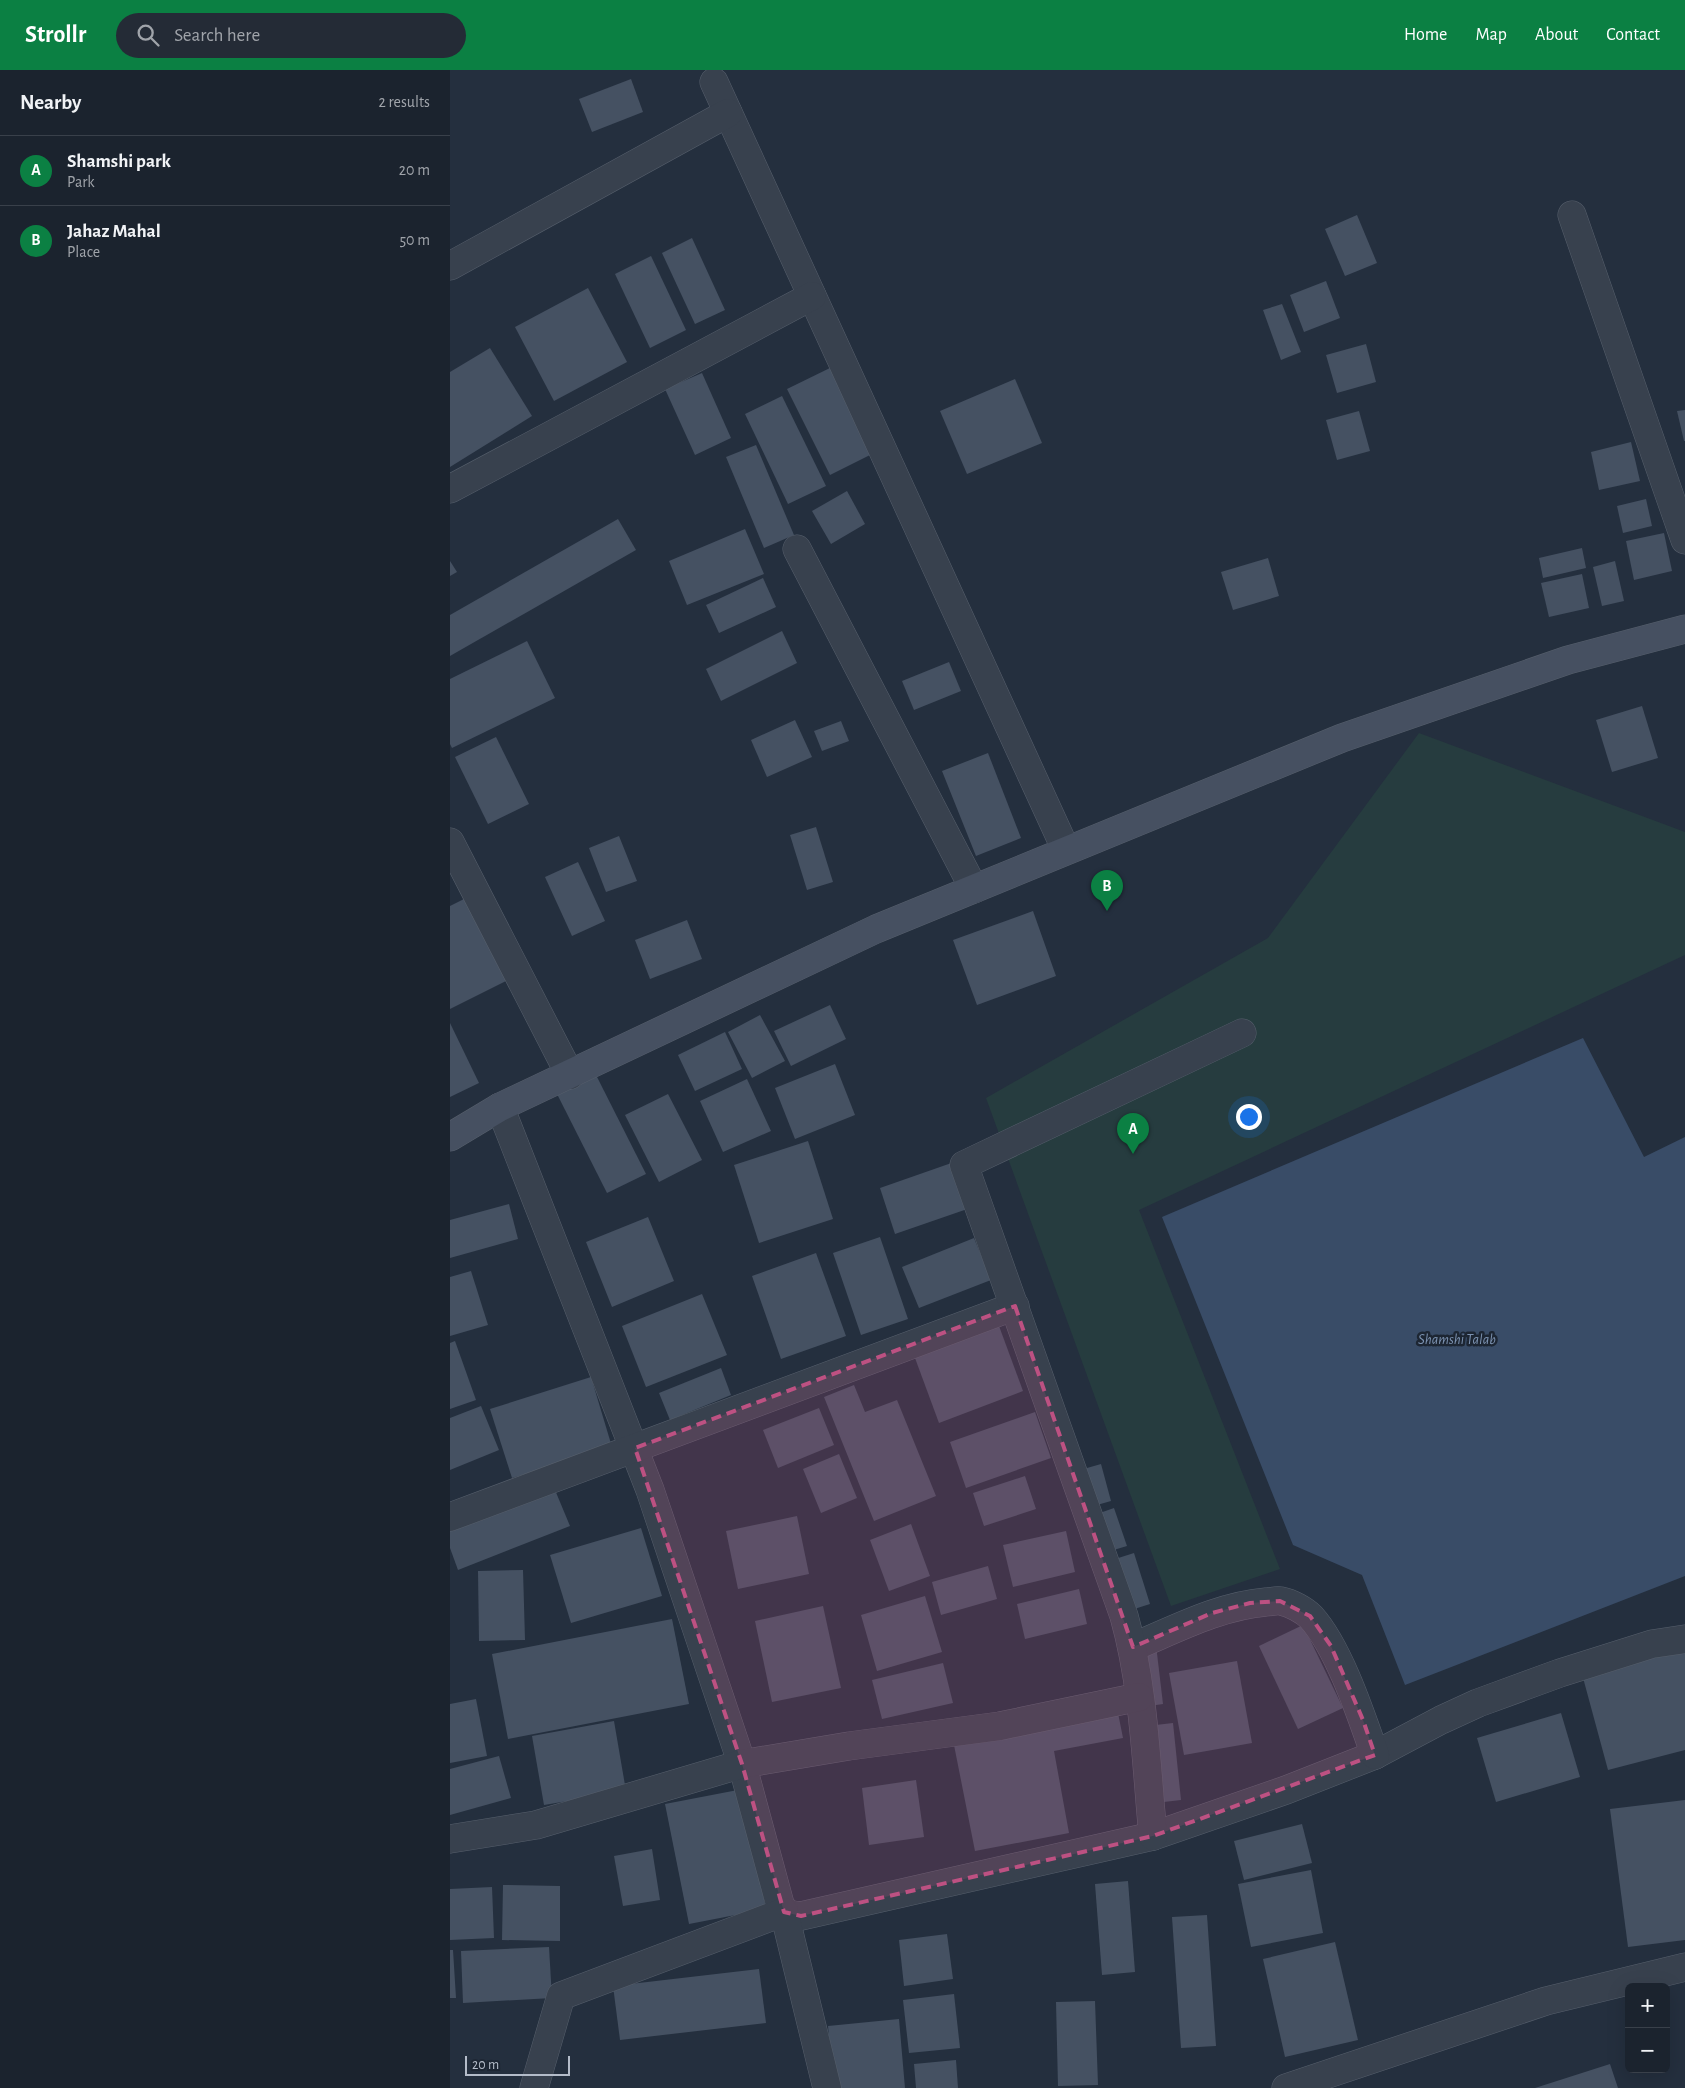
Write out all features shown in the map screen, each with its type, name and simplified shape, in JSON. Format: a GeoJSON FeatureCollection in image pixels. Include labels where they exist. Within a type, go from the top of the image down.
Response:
{"type":"FeatureCollection","features":[{"type":"Feature","properties":{"kind":"street"},"geometry":{"type":"LineString","coordinates":[[714,82],[1066,850]]}},
{"type":"Feature","properties":{"kind":"street"},"geometry":{"type":"LineString","coordinates":[[450,266],[728,113]]}},
{"type":"Feature","properties":{"kind":"street"},"geometry":{"type":"LineString","coordinates":[[1572,215],[1685,540]]}},
{"type":"Feature","properties":{"kind":"street"},"geometry":{"type":"LineString","coordinates":[[450,489],[812,296]]}},
{"type":"Feature","properties":{"kind":"street"},"geometry":{"type":"LineString","coordinates":[[797,549],[974,889]]}},
{"type":"Feature","properties":{"kind":"street"},"geometry":{"type":"LineString","coordinates":[[450,1137],[500,1107],[876,929],[1066,850],[1342,738],[1568,660],[1685,629]]}},
{"type":"Feature","properties":{"kind":"street"},"geometry":{"type":"LineString","coordinates":[[450,842],[570,1075]]}},
{"type":"Feature","properties":{"kind":"street"},"geometry":{"type":"LineString","coordinates":[[1153,1836],[1133,1647],[1121,1607],[964,1165],[1242,1033]]}},
{"type":"Feature","properties":{"kind":"street"},"geometry":{"type":"LineString","coordinates":[[500,1107],[635,1448],[742,1764],[780,1904],[784,1912],[827,2088]]}},
{"type":"Feature","properties":{"kind":"street"},"geometry":{"type":"LineString","coordinates":[[450,1517],[1015,1306]]}},
{"type":"Feature","properties":{"kind":"street"},"geometry":{"type":"LineString","coordinates":[[1133,1647],[1212,1613],[1250,1603],[1280,1601],[1295,1606],[1310,1616],[1331,1646],[1363,1720],[1375,1755]]}},
{"type":"Feature","properties":{"kind":"street"},"geometry":{"type":"LineString","coordinates":[[534,2088],[560,1996],[784,1912],[801,1916],[1153,1836],[1286,1790],[1375,1755],[1478,1703],[1560,1673],[1652,1644],[1685,1638]]}},
{"type":"Feature","properties":{"kind":"street"},"geometry":{"type":"LineString","coordinates":[[450,1839],[536,1825],[742,1764],[849,1746],[1000,1726],[1139,1697]]}},
{"type":"Feature","properties":{"kind":"street"},"geometry":{"type":"LineString","coordinates":[[1286,2088],[1546,2001],[1685,1967]]}},
{"type":"Feature","properties":{"kind":"highlighted area"},"geometry":{"type":"Polygon","coordinates":[[[1015,1306],[1133,1647],[1212,1613],[1250,1603],[1280,1601],[1310,1616],[1331,1646],[1363,1720],[1375,1755],[1153,1836],[801,1916],[784,1912],[742,1764],[635,1448],[1015,1306]]]}},
{"type":"Feature","properties":{"kind":"green space"},"geometry":{"type":"Polygon","coordinates":[[[1419,733],[1685,832],[1685,955],[1139,1210],[1280,1569],[1171,1606],[986,1098],[1268,938],[1419,733]]]}},
{"type":"Feature","properties":{"kind":"water","name":"Shamshi Talab"},"geometry":{"type":"Polygon","coordinates":[[[1583,1038],[1644,1157],[1685,1137],[1685,1576],[1405,1685],[1362,1575],[1293,1545],[1162,1217],[1583,1038]]]}},
{"type":"Feature","properties":{"kind":"building"},"geometry":{"type":"Polygon","coordinates":[[[631,79],[643,112],[592,132],[579,99],[631,79]]]}},
{"type":"Feature","properties":{"kind":"building"},"geometry":{"type":"Polygon","coordinates":[[[1357,215],[1377,263],[1345,276],[1325,229],[1357,215]]]}},
{"type":"Feature","properties":{"kind":"building"},"geometry":{"type":"Polygon","coordinates":[[[692,238],[725,310],[695,324],[662,253],[692,238]]]}},
{"type":"Feature","properties":{"kind":"building"},"geometry":{"type":"Polygon","coordinates":[[[651,256],[686,330],[650,348],[615,274],[651,256]]]}},
{"type":"Feature","properties":{"kind":"building"},"geometry":{"type":"Polygon","coordinates":[[[1326,281],[1340,318],[1304,332],[1290,295],[1326,281]]]}},
{"type":"Feature","properties":{"kind":"building"},"geometry":{"type":"Polygon","coordinates":[[[588,288],[627,362],[554,401],[515,327],[588,288]]]}},
{"type":"Feature","properties":{"kind":"building"},"geometry":{"type":"Polygon","coordinates":[[[1282,304],[1301,352],[1281,360],[1263,310],[1282,304]]]}},
{"type":"Feature","properties":{"kind":"building"},"geometry":{"type":"Polygon","coordinates":[[[1366,344],[1376,382],[1337,393],[1326,355],[1366,344]]]}},
{"type":"Feature","properties":{"kind":"building"},"geometry":{"type":"Polygon","coordinates":[[[490,348],[532,416],[450,467],[450,372],[490,348]]]}},
{"type":"Feature","properties":{"kind":"building"},"geometry":{"type":"Polygon","coordinates":[[[834,366],[876,452],[830,475],[787,389],[834,366]]]}},
{"type":"Feature","properties":{"kind":"building"},"geometry":{"type":"Polygon","coordinates":[[[702,373],[731,438],[695,455],[665,389],[702,373]]]}},
{"type":"Feature","properties":{"kind":"building"},"geometry":{"type":"Polygon","coordinates":[[[1015,379],[1042,443],[967,474],[940,411],[1015,379]]]}},
{"type":"Feature","properties":{"kind":"building"},"geometry":{"type":"Polygon","coordinates":[[[782,396],[826,486],[788,504],[745,414],[782,396]]]}},
{"type":"Feature","properties":{"kind":"building"},"geometry":{"type":"Polygon","coordinates":[[[1685,410],[1685,441],[1684,441],[1677,411],[1685,410]]]}},
{"type":"Feature","properties":{"kind":"building"},"geometry":{"type":"Polygon","coordinates":[[[1359,411],[1370,451],[1337,460],[1326,420],[1359,411]]]}},
{"type":"Feature","properties":{"kind":"building"},"geometry":{"type":"Polygon","coordinates":[[[1631,442],[1640,481],[1599,490],[1591,452],[1631,442]]]}},
{"type":"Feature","properties":{"kind":"building"},"geometry":{"type":"Polygon","coordinates":[[[756,445],[794,535],[764,548],[726,457],[756,445]]]}},
{"type":"Feature","properties":{"kind":"building"},"geometry":{"type":"Polygon","coordinates":[[[847,491],[865,524],[831,544],[812,511],[847,491]]]}},
{"type":"Feature","properties":{"kind":"building"},"geometry":{"type":"Polygon","coordinates":[[[1646,499],[1652,526],[1623,533],[1617,506],[1646,499]]]}},
{"type":"Feature","properties":{"kind":"building"},"geometry":{"type":"Polygon","coordinates":[[[618,519],[636,550],[450,656],[450,615],[618,519]]]}},
{"type":"Feature","properties":{"kind":"building"},"geometry":{"type":"Polygon","coordinates":[[[745,529],[764,574],[687,605],[669,561],[745,529]]]}},
{"type":"Feature","properties":{"kind":"building"},"geometry":{"type":"Polygon","coordinates":[[[1664,533],[1672,571],[1634,580],[1626,541],[1664,533]]]}},
{"type":"Feature","properties":{"kind":"building"},"geometry":{"type":"Polygon","coordinates":[[[1582,548],[1586,568],[1543,578],[1539,558],[1582,548]]]}},
{"type":"Feature","properties":{"kind":"building"},"geometry":{"type":"Polygon","coordinates":[[[1268,558],[1279,596],[1233,610],[1221,572],[1268,558]]]}},
{"type":"Feature","properties":{"kind":"building"},"geometry":{"type":"Polygon","coordinates":[[[450,561],[457,572],[450,576],[450,561]]]}},
{"type":"Feature","properties":{"kind":"building"},"geometry":{"type":"Polygon","coordinates":[[[1615,561],[1624,601],[1602,606],[1593,567],[1615,561]]]}},
{"type":"Feature","properties":{"kind":"building"},"geometry":{"type":"Polygon","coordinates":[[[1582,574],[1589,608],[1549,617],[1541,583],[1582,574]]]}},
{"type":"Feature","properties":{"kind":"building"},"geometry":{"type":"Polygon","coordinates":[[[763,578],[776,607],[719,633],[706,605],[763,578]]]}},
{"type":"Feature","properties":{"kind":"building"},"geometry":{"type":"Polygon","coordinates":[[[782,631],[797,663],[721,701],[706,669],[782,631]]]}},
{"type":"Feature","properties":{"kind":"building"},"geometry":{"type":"Polygon","coordinates":[[[527,641],[555,698],[452,748],[450,744],[450,679],[527,641]]]}},
{"type":"Feature","properties":{"kind":"building"},"geometry":{"type":"Polygon","coordinates":[[[949,662],[961,691],[914,710],[902,681],[949,662]]]}},
{"type":"Feature","properties":{"kind":"building"},"geometry":{"type":"Polygon","coordinates":[[[1642,706],[1658,758],[1612,772],[1596,720],[1642,706]]]}},
{"type":"Feature","properties":{"kind":"building"},"geometry":{"type":"Polygon","coordinates":[[[795,720],[812,757],[767,777],[751,740],[795,720]]]}},
{"type":"Feature","properties":{"kind":"building"},"geometry":{"type":"Polygon","coordinates":[[[841,721],[849,741],[822,751],[814,731],[841,721]]]}},
{"type":"Feature","properties":{"kind":"building"},"geometry":{"type":"Polygon","coordinates":[[[496,737],[529,804],[488,824],[455,757],[496,737]]]}},
{"type":"Feature","properties":{"kind":"building"},"geometry":{"type":"Polygon","coordinates":[[[988,753],[1021,838],[976,856],[942,771],[988,753]]]}},
{"type":"Feature","properties":{"kind":"building"},"geometry":{"type":"Polygon","coordinates":[[[816,827],[833,882],[807,890],[790,835],[816,827]]]}},
{"type":"Feature","properties":{"kind":"building"},"geometry":{"type":"Polygon","coordinates":[[[619,836],[637,881],[606,892],[589,848],[619,836]]]}},
{"type":"Feature","properties":{"kind":"building"},"geometry":{"type":"Polygon","coordinates":[[[578,862],[605,921],[572,936],[545,877],[578,862]]]}},
{"type":"Feature","properties":{"kind":"building"},"geometry":{"type":"Polygon","coordinates":[[[472,895],[512,978],[450,1009],[450,906],[472,895]]]}},
{"type":"Feature","properties":{"kind":"building"},"geometry":{"type":"Polygon","coordinates":[[[1033,911],[1056,976],[977,1005],[953,940],[1033,911]]]}},
{"type":"Feature","properties":{"kind":"building"},"geometry":{"type":"Polygon","coordinates":[[[687,920],[702,959],[650,979],[635,940],[687,920]]]}},
{"type":"Feature","properties":{"kind":"building"},"geometry":{"type":"Polygon","coordinates":[[[830,1005],[846,1039],[791,1066],[774,1031],[830,1005]]]}},
{"type":"Feature","properties":{"kind":"building"},"geometry":{"type":"Polygon","coordinates":[[[760,1015],[785,1061],[752,1078],[728,1032],[760,1015]]]}},
{"type":"Feature","properties":{"kind":"building"},"geometry":{"type":"Polygon","coordinates":[[[450,1023],[479,1083],[450,1097],[450,1023]]]}},
{"type":"Feature","properties":{"kind":"building"},"geometry":{"type":"Polygon","coordinates":[[[725,1032],[742,1069],[695,1091],[678,1055],[725,1032]]]}},
{"type":"Feature","properties":{"kind":"building"},"geometry":{"type":"Polygon","coordinates":[[[835,1064],[855,1115],[795,1139],[775,1088],[835,1064]]]}},
{"type":"Feature","properties":{"kind":"building"},"geometry":{"type":"Polygon","coordinates":[[[594,1071],[646,1174],[607,1193],[555,1090],[594,1071]]]}},
{"type":"Feature","properties":{"kind":"building"},"geometry":{"type":"Polygon","coordinates":[[[747,1079],[771,1131],[723,1152],[700,1101],[747,1079]]]}},
{"type":"Feature","properties":{"kind":"building"},"geometry":{"type":"Polygon","coordinates":[[[668,1094],[702,1160],[659,1182],[625,1115],[668,1094]]]}},
{"type":"Feature","properties":{"kind":"building"},"geometry":{"type":"Polygon","coordinates":[[[808,1141],[833,1219],[759,1243],[734,1165],[808,1141]]]}},
{"type":"Feature","properties":{"kind":"building"},"geometry":{"type":"Polygon","coordinates":[[[960,1160],[976,1206],[895,1234],[880,1188],[960,1160]]]}},
{"type":"Feature","properties":{"kind":"building"},"geometry":{"type":"Polygon","coordinates":[[[509,1204],[518,1239],[450,1258],[450,1220],[509,1204]]]}},
{"type":"Feature","properties":{"kind":"building"},"geometry":{"type":"Polygon","coordinates":[[[648,1217],[674,1281],[612,1307],[586,1242],[648,1217]]]}},
{"type":"Feature","properties":{"kind":"building"},"geometry":{"type":"Polygon","coordinates":[[[880,1237],[908,1319],[861,1335],[833,1253],[880,1237]]]}},
{"type":"Feature","properties":{"kind":"building"},"geometry":{"type":"Polygon","coordinates":[[[974,1238],[991,1280],[919,1308],[902,1267],[974,1238]]]}},
{"type":"Feature","properties":{"kind":"building"},"geometry":{"type":"Polygon","coordinates":[[[816,1253],[846,1336],[781,1359],[752,1276],[816,1253]]]}},
{"type":"Feature","properties":{"kind":"building"},"geometry":{"type":"Polygon","coordinates":[[[471,1271],[488,1325],[450,1336],[450,1277],[471,1271]]]}},
{"type":"Feature","properties":{"kind":"building"},"geometry":{"type":"Polygon","coordinates":[[[702,1294],[727,1355],[646,1387],[622,1326],[702,1294]]]}},
{"type":"Feature","properties":{"kind":"building"},"geometry":{"type":"Polygon","coordinates":[[[999,1326],[1023,1391],[939,1423],[915,1358],[999,1326]]]}},
{"type":"Feature","properties":{"kind":"building"},"geometry":{"type":"Polygon","coordinates":[[[455,1341],[476,1400],[450,1409],[450,1343],[455,1341]]]}},
{"type":"Feature","properties":{"kind":"building"},"geometry":{"type":"Polygon","coordinates":[[[721,1368],[731,1395],[670,1420],[659,1393],[721,1368]]]}},
{"type":"Feature","properties":{"kind":"building"},"geometry":{"type":"Polygon","coordinates":[[[591,1377],[612,1447],[512,1478],[490,1409],[591,1377]]]}},
{"type":"Feature","properties":{"kind":"building"},"geometry":{"type":"Polygon","coordinates":[[[854,1385],[865,1412],[897,1400],[936,1496],[874,1521],[824,1397],[854,1385]]]}},
{"type":"Feature","properties":{"kind":"building"},"geometry":{"type":"Polygon","coordinates":[[[481,1406],[499,1450],[450,1470],[450,1418],[481,1406]]]}},
{"type":"Feature","properties":{"kind":"building"},"geometry":{"type":"Polygon","coordinates":[[[819,1408],[834,1445],[778,1468],[763,1430],[819,1408]]]}},
{"type":"Feature","properties":{"kind":"building"},"geometry":{"type":"Polygon","coordinates":[[[1035,1412],[1051,1458],[966,1488],[950,1442],[1035,1412]]]}},
{"type":"Feature","properties":{"kind":"building"},"geometry":{"type":"Polygon","coordinates":[[[839,1454],[857,1498],[821,1513],[803,1469],[839,1454]]]}},
{"type":"Feature","properties":{"kind":"building"},"geometry":{"type":"Polygon","coordinates":[[[1101,1464],[1111,1501],[1090,1507],[1080,1470],[1101,1464]]]}},
{"type":"Feature","properties":{"kind":"building"},"geometry":{"type":"Polygon","coordinates":[[[1025,1476],[1036,1509],[984,1526],[973,1493],[1025,1476]]]}},
{"type":"Feature","properties":{"kind":"building"},"geometry":{"type":"Polygon","coordinates":[[[555,1490],[570,1526],[458,1570],[450,1548],[450,1531],[555,1490]]]}},
{"type":"Feature","properties":{"kind":"building"},"geometry":{"type":"Polygon","coordinates":[[[1114,1508],[1127,1546],[1107,1552],[1094,1515],[1114,1508]]]}},
{"type":"Feature","properties":{"kind":"building"},"geometry":{"type":"Polygon","coordinates":[[[797,1516],[809,1574],[738,1589],[726,1531],[797,1516]]]}},
{"type":"Feature","properties":{"kind":"building"},"geometry":{"type":"Polygon","coordinates":[[[911,1524],[930,1576],[889,1591],[870,1540],[911,1524]]]}},
{"type":"Feature","properties":{"kind":"building"},"geometry":{"type":"Polygon","coordinates":[[[641,1528],[662,1596],[571,1623],[550,1555],[641,1528]]]}},
{"type":"Feature","properties":{"kind":"building"},"geometry":{"type":"Polygon","coordinates":[[[1066,1531],[1075,1572],[1013,1587],[1003,1545],[1066,1531]]]}},
{"type":"Feature","properties":{"kind":"building"},"geometry":{"type":"Polygon","coordinates":[[[1134,1553],[1150,1604],[1128,1611],[1112,1560],[1134,1553]]]}},
{"type":"Feature","properties":{"kind":"building"},"geometry":{"type":"Polygon","coordinates":[[[988,1566],[997,1599],[941,1615],[932,1582],[988,1566]]]}},
{"type":"Feature","properties":{"kind":"building"},"geometry":{"type":"Polygon","coordinates":[[[523,1570],[525,1640],[479,1641],[478,1571],[523,1570]]]}},
{"type":"Feature","properties":{"kind":"building"},"geometry":{"type":"Polygon","coordinates":[[[1079,1589],[1087,1624],[1025,1639],[1017,1604],[1079,1589]]]}},
{"type":"Feature","properties":{"kind":"building"},"geometry":{"type":"Polygon","coordinates":[[[925,1596],[942,1652],[877,1671],[861,1615],[925,1596]]]}},
{"type":"Feature","properties":{"kind":"building"},"geometry":{"type":"Polygon","coordinates":[[[823,1606],[841,1688],[772,1702],[755,1621],[823,1606]]]}},
{"type":"Feature","properties":{"kind":"building"},"geometry":{"type":"Polygon","coordinates":[[[672,1619],[689,1704],[508,1739],[492,1654],[672,1619]]]}},
{"type":"Feature","properties":{"kind":"building"},"geometry":{"type":"Polygon","coordinates":[[[1303,1625],[1343,1708],[1298,1729],[1259,1646],[1303,1625]]]}},
{"type":"Feature","properties":{"kind":"building"},"geometry":{"type":"Polygon","coordinates":[[[1156,1645],[1163,1704],[1143,1707],[1136,1648],[1156,1645]]]}},
{"type":"Feature","properties":{"kind":"building"},"geometry":{"type":"Polygon","coordinates":[[[1685,1646],[1685,1750],[1608,1770],[1582,1674],[1685,1646]]]}},
{"type":"Feature","properties":{"kind":"building"},"geometry":{"type":"Polygon","coordinates":[[[1237,1661],[1252,1743],[1184,1755],[1169,1673],[1237,1661]]]}},
{"type":"Feature","properties":{"kind":"building"},"geometry":{"type":"Polygon","coordinates":[[[943,1663],[953,1703],[882,1719],[872,1680],[943,1663]]]}},
{"type":"Feature","properties":{"kind":"building"},"geometry":{"type":"Polygon","coordinates":[[[476,1699],[487,1756],[450,1763],[450,1704],[476,1699]]]}},
{"type":"Feature","properties":{"kind":"building"},"geometry":{"type":"Polygon","coordinates":[[[1118,1713],[1123,1738],[1054,1751],[1069,1833],[975,1851],[954,1745],[1118,1713]]]}},
{"type":"Feature","properties":{"kind":"building"},"geometry":{"type":"Polygon","coordinates":[[[1561,1713],[1580,1777],[1496,1802],[1477,1738],[1561,1713]]]}},
{"type":"Feature","properties":{"kind":"building"},"geometry":{"type":"Polygon","coordinates":[[[614,1721],[626,1791],[544,1805],[532,1736],[614,1721]]]}},
{"type":"Feature","properties":{"kind":"building"},"geometry":{"type":"Polygon","coordinates":[[[1173,1723],[1181,1800],[1155,1803],[1147,1726],[1173,1723]]]}},
{"type":"Feature","properties":{"kind":"building"},"geometry":{"type":"Polygon","coordinates":[[[499,1756],[511,1798],[450,1815],[450,1769],[499,1756]]]}},
{"type":"Feature","properties":{"kind":"building"},"geometry":{"type":"Polygon","coordinates":[[[916,1780],[924,1837],[869,1845],[862,1788],[916,1780]]]}},
{"type":"Feature","properties":{"kind":"building"},"geometry":{"type":"Polygon","coordinates":[[[743,1789],[766,1909],[689,1924],[665,1804],[743,1789]]]}},
{"type":"Feature","properties":{"kind":"building"},"geometry":{"type":"Polygon","coordinates":[[[1685,1800],[1685,1940],[1628,1947],[1610,1809],[1685,1800]]]}},
{"type":"Feature","properties":{"kind":"building"},"geometry":{"type":"Polygon","coordinates":[[[1302,1824],[1312,1863],[1244,1880],[1234,1841],[1302,1824]]]}},
{"type":"Feature","properties":{"kind":"building"},"geometry":{"type":"Polygon","coordinates":[[[652,1849],[660,1900],[623,1906],[614,1856],[652,1849]]]}},
{"type":"Feature","properties":{"kind":"building"},"geometry":{"type":"Polygon","coordinates":[[[1311,1870],[1323,1933],[1251,1947],[1238,1884],[1311,1870]]]}},
{"type":"Feature","properties":{"kind":"building"},"geometry":{"type":"Polygon","coordinates":[[[1128,1881],[1135,1972],[1102,1975],[1095,1884],[1128,1881]]]}},
{"type":"Feature","properties":{"kind":"building"},"geometry":{"type":"Polygon","coordinates":[[[503,1885],[560,1886],[560,1941],[502,1940],[503,1885]]]}},
{"type":"Feature","properties":{"kind":"building"},"geometry":{"type":"Polygon","coordinates":[[[492,1887],[494,1938],[450,1940],[450,1889],[492,1887]]]}},
{"type":"Feature","properties":{"kind":"building"},"geometry":{"type":"Polygon","coordinates":[[[1207,1915],[1216,2046],[1181,2048],[1172,1917],[1207,1915]]]}},
{"type":"Feature","properties":{"kind":"building"},"geometry":{"type":"Polygon","coordinates":[[[947,1934],[953,1979],[904,1986],[899,1940],[947,1934]]]}},
{"type":"Feature","properties":{"kind":"building"},"geometry":{"type":"Polygon","coordinates":[[[1335,1942],[1358,2040],[1285,2057],[1263,1959],[1335,1942]]]}},
{"type":"Feature","properties":{"kind":"building"},"geometry":{"type":"Polygon","coordinates":[[[549,1947],[552,1998],[463,2003],[461,1951],[549,1947]]]}},
{"type":"Feature","properties":{"kind":"building"},"geometry":{"type":"Polygon","coordinates":[[[450,1950],[453,1950],[456,1998],[450,1998],[450,1950]]]}},
{"type":"Feature","properties":{"kind":"building"},"geometry":{"type":"Polygon","coordinates":[[[759,1969],[766,2023],[620,2040],[613,1986],[759,1969]]]}},
{"type":"Feature","properties":{"kind":"building"},"geometry":{"type":"Polygon","coordinates":[[[954,1994],[960,2048],[909,2053],[903,2000],[954,1994]]]}},
{"type":"Feature","properties":{"kind":"building"},"geometry":{"type":"Polygon","coordinates":[[[1095,2001],[1098,2085],[1058,2086],[1056,2002],[1095,2001]]]}},
{"type":"Feature","properties":{"kind":"building"},"geometry":{"type":"Polygon","coordinates":[[[899,2019],[905,2088],[834,2088],[828,2026],[899,2019]]]}},
{"type":"Feature","properties":{"kind":"building"},"geometry":{"type":"Polygon","coordinates":[[[956,2060],[958,2088],[916,2088],[914,2064],[956,2060]]]}},
{"type":"Feature","properties":{"kind":"building"},"geometry":{"type":"Polygon","coordinates":[[[1610,2064],[1618,2088],[1535,2088],[1610,2064]]]}},
{"type":"Feature","properties":{"kind":"place","name":"Jahaz Mahal"},"geometry":{"type":"Point","coordinates":[1107,911]}},
{"type":"Feature","properties":{"kind":"place","name":"Shamshi park"},"geometry":{"type":"Point","coordinates":[1133,1154]}}]}
